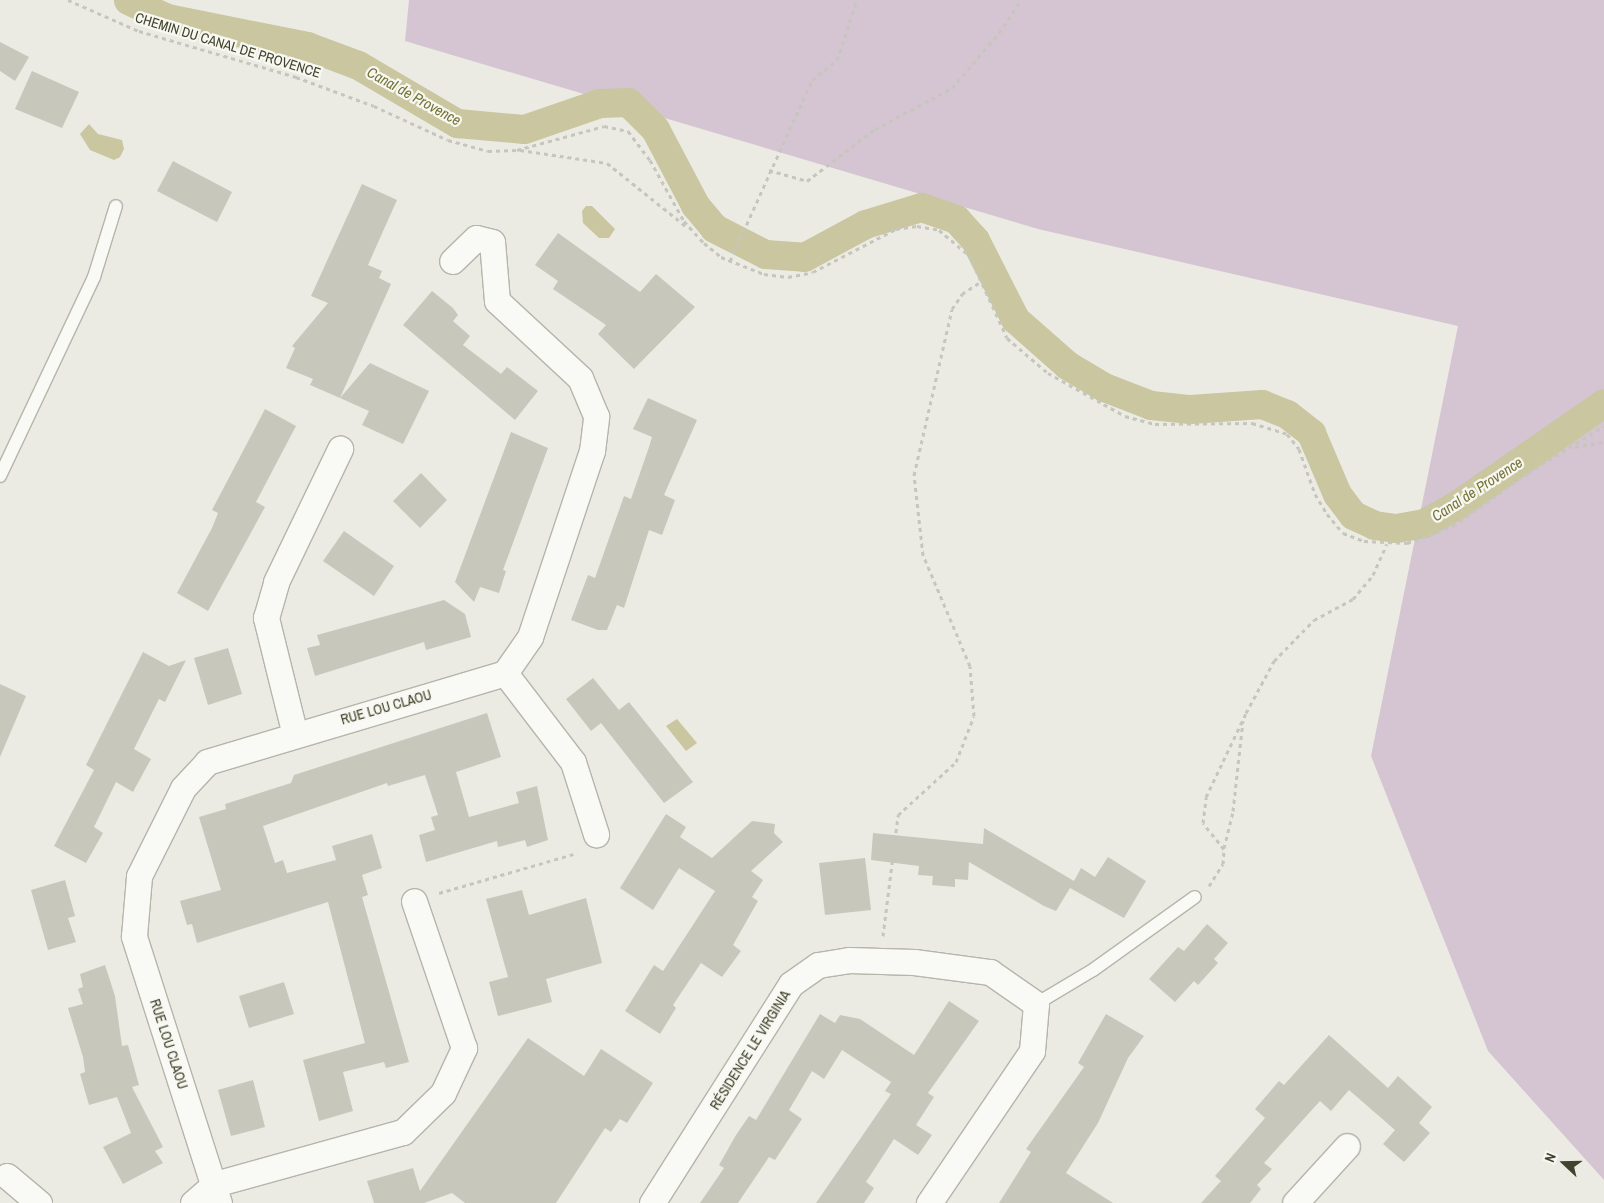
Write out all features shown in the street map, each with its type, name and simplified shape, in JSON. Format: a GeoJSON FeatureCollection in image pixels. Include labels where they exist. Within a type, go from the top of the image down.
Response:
{"type":"FeatureCollection","features":[{"type":"Feature","properties":{"kind":"street"},"geometry":{"type":"LineString","coordinates":[[452,261],[476,238],[492,242],[497,301],[580,378],[596,416],[592,452],[530,637],[505,673],[573,762],[596,834]]}},
{"type":"Feature","properties":{"kind":"street"},"geometry":{"type":"LineString","coordinates":[[296,735],[266,618],[276,582],[340,449]]}},
{"type":"Feature","properties":{"kind":"street","name":"RUE LOU CLAOU"},"geometry":{"type":"LineString","coordinates":[[217,1194],[134,936],[139,876],[183,788],[207,762],[505,673]]}},
{"type":"Feature","properties":{"kind":"street"},"geometry":{"type":"LineString","coordinates":[[193,1203],[403,1132],[442,1092],[464,1048],[414,901]]}},
{"type":"Feature","properties":{"kind":"street","name":"RÉSIDENCE LE VIRGINIA"},"geometry":{"type":"LineString","coordinates":[[652,1203],[791,984],[818,965],[880,961],[990,972],[1036,1004]]}},
{"type":"Feature","properties":{"kind":"street"},"geometry":{"type":"LineString","coordinates":[[929,1203],[1032,1052],[1036,1004]]}},
{"type":"Feature","properties":{"kind":"street"},"geometry":{"type":"LineString","coordinates":[[1295,1203],[1347,1146]]}},
{"type":"Feature","properties":{"kind":"street"},"geometry":{"type":"LineString","coordinates":[[7,1176],[39,1203]]}},
{"type":"Feature","properties":{"kind":"lane"},"geometry":{"type":"LineString","coordinates":[[0,476],[94,277],[116,206]]}},
{"type":"Feature","properties":{"kind":"lane"},"geometry":{"type":"LineString","coordinates":[[1036,1004],[1093,970],[1195,897]]}},
{"type":"Feature","properties":{"kind":"path","name":"CHEMIN DU CANAL DE PROVENCE"},"geometry":{"type":"LineString","coordinates":[[68,0],[139,31],[333,90],[448,140],[488,151],[517,150],[595,128],[615,127],[628,131],[639,142],[692,230],[730,261],[764,274],[788,277],[840,261],[896,229],[917,226],[939,230],[953,239],[969,255],[979,283],[1007,338],[1048,373],[1125,416],[1155,424],[1252,423],[1287,434],[1299,449],[1315,494],[1343,533],[1388,544],[1429,538],[1453,526],[1528,473],[1574,448],[1604,426]]}},
{"type":"Feature","properties":{"kind":"path"},"geometry":{"type":"LineString","coordinates":[[730,261],[746,233],[769,170],[812,80],[837,60],[857,0]]}},
{"type":"Feature","properties":{"kind":"path"},"geometry":{"type":"LineString","coordinates":[[769,170],[807,181],[875,129],[952,88],[999,33],[1020,0]]}},
{"type":"Feature","properties":{"kind":"path"},"geometry":{"type":"LineString","coordinates":[[517,150],[607,163],[692,230]]}},
{"type":"Feature","properties":{"kind":"path"},"geometry":{"type":"LineString","coordinates":[[880,961],[898,815],[956,762],[974,716],[970,666],[923,555],[914,475],[952,309],[962,294],[979,283]]}},
{"type":"Feature","properties":{"kind":"path"},"geometry":{"type":"LineString","coordinates":[[1574,448],[1604,442]]}},
{"type":"Feature","properties":{"kind":"path"},"geometry":{"type":"LineString","coordinates":[[1224,849],[1203,823],[1206,797],[1243,718],[1274,661],[1314,620],[1353,598],[1373,575],[1388,544]]}},
{"type":"Feature","properties":{"kind":"path"},"geometry":{"type":"LineString","coordinates":[[1195,897],[1209,887],[1223,864],[1224,849],[1233,811],[1243,718]]}},
{"type":"Feature","properties":{"kind":"path"},"geometry":{"type":"LineString","coordinates":[[414,901],[583,851],[596,834]]}},
{"type":"Feature","properties":{"kind":"shaded area"},"geometry":{"type":"Polygon","coordinates":[[[409,0],[1604,0],[1604,1180],[1488,1051],[1371,756],[1458,326],[1038,229],[405,41],[409,0]]]}},
{"type":"Feature","properties":{"kind":"shaded area"},"geometry":{"type":"Polygon","coordinates":[[[89,124],[98,134],[122,140],[124,149],[120,157],[114,160],[90,150],[80,134],[89,124]]]}},
{"type":"Feature","properties":{"kind":"shaded area"},"geometry":{"type":"Polygon","coordinates":[[[586,206],[592,206],[615,229],[609,238],[599,238],[583,223],[582,211],[586,206]]]}},
{"type":"Feature","properties":{"kind":"shaded area"},"geometry":{"type":"Polygon","coordinates":[[[677,719],[697,743],[686,751],[666,726],[677,719]]]}},
{"type":"Feature","properties":{"kind":"building"},"geometry":{"type":"Polygon","coordinates":[[[0,42],[29,57],[15,81],[0,71],[0,42]]]}},
{"type":"Feature","properties":{"kind":"building"},"geometry":{"type":"Polygon","coordinates":[[[32,71],[79,92],[62,128],[15,109],[32,71]]]}},
{"type":"Feature","properties":{"kind":"building"},"geometry":{"type":"Polygon","coordinates":[[[173,161],[232,192],[217,222],[157,191],[173,161]]]}},
{"type":"Feature","properties":{"kind":"building"},"geometry":{"type":"Polygon","coordinates":[[[362,184],[397,200],[368,265],[382,271],[379,278],[391,284],[340,398],[310,385],[313,379],[286,368],[295,348],[292,346],[328,303],[311,296],[362,184]]]}},
{"type":"Feature","properties":{"kind":"building"},"geometry":{"type":"Polygon","coordinates":[[[558,233],[640,292],[656,274],[695,307],[634,369],[598,334],[606,325],[553,289],[558,281],[535,265],[558,233]]]}},
{"type":"Feature","properties":{"kind":"building"},"geometry":{"type":"Polygon","coordinates":[[[432,291],[453,308],[458,315],[453,321],[470,336],[463,345],[501,374],[507,367],[538,391],[515,420],[403,325],[432,291]]]}},
{"type":"Feature","properties":{"kind":"building"},"geometry":{"type":"Polygon","coordinates":[[[370,363],[429,391],[403,444],[362,425],[369,411],[340,398],[370,363]]]}},
{"type":"Feature","properties":{"kind":"building"},"geometry":{"type":"Polygon","coordinates":[[[648,398],[697,420],[664,495],[675,500],[662,535],[649,530],[624,608],[617,605],[607,630],[598,630],[571,620],[588,575],[595,578],[624,496],[631,499],[652,437],[633,429],[648,398]]]}},
{"type":"Feature","properties":{"kind":"building"},"geometry":{"type":"Polygon","coordinates":[[[265,409],[296,426],[256,502],[265,507],[208,611],[177,593],[212,528],[218,513],[212,510],[265,409]]]}},
{"type":"Feature","properties":{"kind":"building"},"geometry":{"type":"Polygon","coordinates":[[[511,432],[548,448],[503,570],[506,571],[499,593],[480,587],[474,602],[455,582],[511,432]]]}},
{"type":"Feature","properties":{"kind":"building"},"geometry":{"type":"Polygon","coordinates":[[[421,473],[447,500],[420,528],[393,501],[421,473]]]}},
{"type":"Feature","properties":{"kind":"building"},"geometry":{"type":"Polygon","coordinates":[[[344,531],[394,566],[374,596],[323,561],[344,531]]]}},
{"type":"Feature","properties":{"kind":"building"},"geometry":{"type":"Polygon","coordinates":[[[444,600],[465,614],[471,637],[426,650],[424,642],[315,676],[307,648],[320,645],[317,635],[444,600]]]}},
{"type":"Feature","properties":{"kind":"building"},"geometry":{"type":"Polygon","coordinates":[[[228,648],[242,694],[208,705],[194,658],[228,648]]]}},
{"type":"Feature","properties":{"kind":"building"},"geometry":{"type":"Polygon","coordinates":[[[143,652],[169,666],[186,660],[165,702],[159,699],[134,749],[151,759],[133,792],[116,782],[94,827],[103,833],[86,863],[54,846],[94,770],[86,765],[143,652]]]}},
{"type":"Feature","properties":{"kind":"building"},"geometry":{"type":"Polygon","coordinates":[[[593,678],[619,710],[629,702],[693,782],[664,803],[601,723],[591,731],[566,699],[593,678]]]}},
{"type":"Feature","properties":{"kind":"building"},"geometry":{"type":"Polygon","coordinates":[[[0,684],[26,696],[0,757],[0,684]]]}},
{"type":"Feature","properties":{"kind":"building"},"geometry":{"type":"Polygon","coordinates":[[[487,713],[501,757],[456,772],[469,817],[519,803],[516,792],[537,786],[548,840],[527,847],[525,840],[498,847],[497,841],[426,862],[419,835],[435,830],[431,817],[438,815],[425,775],[388,786],[387,783],[263,826],[275,863],[283,860],[287,873],[336,860],[332,846],[372,834],[382,868],[362,875],[368,895],[362,897],[409,1062],[386,1068],[384,1062],[343,1072],[353,1111],[319,1121],[303,1060],[365,1043],[328,902],[197,943],[192,924],[187,925],[180,901],[221,890],[199,817],[226,809],[225,804],[291,783],[294,775],[487,713]]]}},
{"type":"Feature","properties":{"kind":"building"},"geometry":{"type":"Polygon","coordinates":[[[666,814],[686,827],[680,837],[712,858],[752,821],[775,824],[774,833],[783,842],[751,871],[763,880],[752,897],[758,901],[733,945],[741,951],[722,977],[701,963],[673,1005],[676,1008],[660,1034],[625,1011],[654,965],[663,971],[715,891],[679,868],[653,910],[620,888],[666,814]]]}},
{"type":"Feature","properties":{"kind":"building"},"geometry":{"type":"Polygon","coordinates":[[[984,828],[1074,881],[1081,868],[1095,877],[1108,857],[1146,881],[1124,918],[1070,888],[1056,911],[1044,906],[969,862],[968,880],[955,879],[955,887],[932,885],[933,876],[918,875],[919,866],[871,860],[873,833],[983,844],[984,828]]]}},
{"type":"Feature","properties":{"kind":"building"},"geometry":{"type":"Polygon","coordinates":[[[865,858],[871,910],[825,915],[819,863],[865,858]]]}},
{"type":"Feature","properties":{"kind":"building"},"geometry":{"type":"Polygon","coordinates":[[[65,880],[75,916],[68,918],[76,942],[48,950],[31,890],[65,880]]]}},
{"type":"Feature","properties":{"kind":"building"},"geometry":{"type":"Polygon","coordinates":[[[522,890],[529,915],[586,898],[602,963],[546,979],[552,1002],[498,1016],[489,982],[508,977],[486,899],[522,890]]]}},
{"type":"Feature","properties":{"kind":"building"},"geometry":{"type":"Polygon","coordinates":[[[1207,924],[1228,943],[1214,959],[1218,963],[1198,985],[1194,981],[1175,1002],[1149,979],[1178,947],[1184,951],[1207,924]]]}},
{"type":"Feature","properties":{"kind":"building"},"geometry":{"type":"Polygon","coordinates":[[[105,965],[115,996],[122,1046],[128,1045],[139,1085],[132,1087],[163,1147],[155,1151],[163,1163],[123,1184],[103,1147],[131,1133],[117,1097],[89,1105],[80,1074],[85,1072],[83,1057],[68,1008],[83,1004],[78,989],[83,987],[80,974],[105,965]]]}},
{"type":"Feature","properties":{"kind":"building"},"geometry":{"type":"Polygon","coordinates":[[[284,982],[294,1014],[249,1028],[239,996],[284,982]]]}},
{"type":"Feature","properties":{"kind":"building"},"geometry":{"type":"Polygon","coordinates":[[[949,1001],[979,1021],[928,1093],[934,1097],[916,1125],[932,1135],[918,1155],[894,1139],[866,1182],[874,1188],[864,1203],[816,1203],[891,1094],[885,1091],[891,1082],[842,1050],[824,1079],[812,1071],[789,1110],[802,1119],[775,1160],[769,1157],[738,1203],[700,1203],[724,1168],[719,1165],[736,1135],[749,1116],[756,1120],[820,1014],[835,1023],[840,1015],[860,1019],[914,1055],[949,1001]]]}},
{"type":"Feature","properties":{"kind":"building"},"geometry":{"type":"Polygon","coordinates":[[[1106,1014],[1144,1036],[1128,1058],[1098,1123],[1066,1173],[1113,1203],[999,1203],[1031,1152],[1026,1149],[1084,1067],[1078,1063],[1106,1014]]]}},
{"type":"Feature","properties":{"kind":"building"},"geometry":{"type":"Polygon","coordinates":[[[1329,1035],[1388,1088],[1398,1076],[1432,1107],[1419,1123],[1430,1133],[1404,1162],[1383,1144],[1395,1130],[1349,1090],[1331,1111],[1320,1101],[1264,1163],[1272,1169],[1257,1185],[1261,1189],[1250,1203],[1201,1203],[1221,1181],[1215,1176],[1265,1118],[1255,1109],[1279,1081],[1284,1085],[1329,1035]]]}},
{"type":"Feature","properties":{"kind":"building"},"geometry":{"type":"Polygon","coordinates":[[[528,1038],[584,1076],[601,1049],[653,1083],[627,1123],[620,1119],[611,1132],[605,1128],[556,1203],[465,1203],[452,1193],[424,1203],[374,1203],[367,1181],[413,1168],[420,1191],[528,1038]]]}},
{"type":"Feature","properties":{"kind":"building"},"geometry":{"type":"Polygon","coordinates":[[[253,1080],[265,1127],[231,1136],[218,1090],[253,1080]]]}},
{"type":"Feature","properties":{"kind":"waterway","name":"Canal de Provence"},"geometry":{"type":"LineString","coordinates":[[128,0],[167,18],[307,46],[358,65],[457,123],[524,129],[600,103],[628,102],[655,129],[695,205],[714,228],[765,254],[804,257],[865,224],[921,207],[956,219],[975,240],[1015,319],[1067,365],[1104,387],[1151,405],[1190,409],[1262,404],[1287,414],[1311,433],[1337,494],[1353,515],[1374,525],[1396,528],[1424,523],[1455,506],[1604,403]]}}]}
